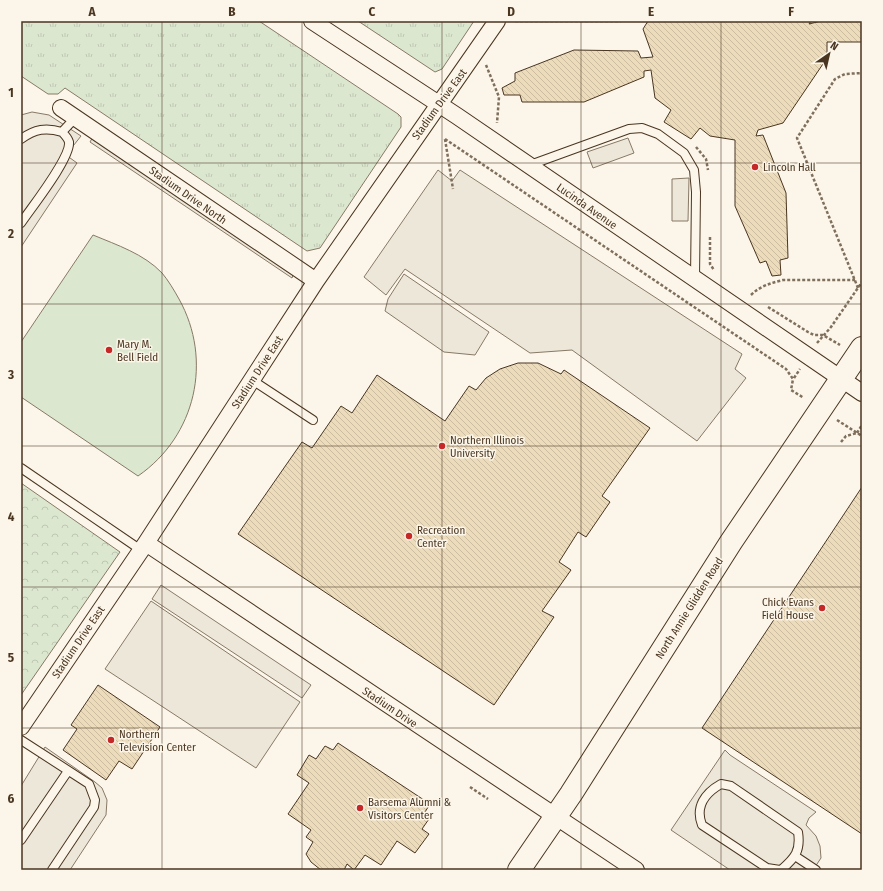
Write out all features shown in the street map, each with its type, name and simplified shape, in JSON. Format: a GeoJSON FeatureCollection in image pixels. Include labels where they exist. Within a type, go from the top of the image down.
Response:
{"type":"FeatureCollection","features":[{"type":"Feature","properties":{"kind":"main road","name":"North Annie Glidden Road"},"geometry":{"type":"LineString","coordinates":[[519,870],[556,817],[731,542],[862,348]]}},
{"type":"Feature","properties":{"kind":"street","name":"Lucinda Avenue"},"geometry":{"type":"LineString","coordinates":[[312,21],[530,165],[862,393]]}},
{"type":"Feature","properties":{"kind":"street","name":"Stadium Drive East"},"geometry":{"type":"LineString","coordinates":[[21,727],[143,546],[316,281],[424,125],[504,24]]}},
{"type":"Feature","properties":{"kind":"street","name":"Stadium Drive North"},"geometry":{"type":"LineString","coordinates":[[61,108],[316,281]]}},
{"type":"Feature","properties":{"kind":"street","name":"Stadium Drive"},"geometry":{"type":"LineString","coordinates":[[143,546],[636,870]]}},
{"type":"Feature","properties":{"kind":"lane"},"geometry":{"type":"LineString","coordinates":[[62,132],[76,117]]}},
{"type":"Feature","properties":{"kind":"lane"},"geometry":{"type":"LineString","coordinates":[[21,138],[30,132],[41,128],[62,132],[68,141],[68,148],[64,158],[21,223]]}},
{"type":"Feature","properties":{"kind":"lane"},"geometry":{"type":"LineString","coordinates":[[530,165],[629,129],[642,128],[658,134],[684,153],[694,170],[696,192],[695,279]]}},
{"type":"Feature","properties":{"kind":"lane"},"geometry":{"type":"LineString","coordinates":[[252,380],[313,420]]}},
{"type":"Feature","properties":{"kind":"lane"},"geometry":{"type":"LineString","coordinates":[[21,468],[143,546]]}},
{"type":"Feature","properties":{"kind":"lane"},"geometry":{"type":"LineString","coordinates":[[21,740],[89,784],[95,800],[94,807],[52,870]]}},
{"type":"Feature","properties":{"kind":"lane"},"geometry":{"type":"LineString","coordinates":[[21,840],[68,771]]}},
{"type":"Feature","properties":{"kind":"lane"},"geometry":{"type":"LineString","coordinates":[[721,784],[731,786],[798,832],[800,844],[795,856],[781,870],[767,868],[702,825],[699,817],[699,807],[711,790],[721,784]]}},
{"type":"Feature","properties":{"kind":"lane"},"geometry":{"type":"LineString","coordinates":[[795,856],[816,870]]}},
{"type":"Feature","properties":{"kind":"path"},"geometry":{"type":"LineString","coordinates":[[504,24],[515,21],[621,21]]}},
{"type":"Feature","properties":{"kind":"path"},"geometry":{"type":"LineString","coordinates":[[482,70],[490,58]]}},
{"type":"Feature","properties":{"kind":"path"},"geometry":{"type":"LineString","coordinates":[[486,64],[499,97],[499,116],[496,126],[490,122]]}},
{"type":"Feature","properties":{"kind":"path"},"geometry":{"type":"LineString","coordinates":[[858,288],[797,138],[835,79],[845,74],[862,73]]}},
{"type":"Feature","properties":{"kind":"path"},"geometry":{"type":"LineString","coordinates":[[453,189],[445,139],[786,369],[794,379],[792,390]]}},
{"type":"Feature","properties":{"kind":"path"},"geometry":{"type":"LineString","coordinates":[[692,145],[699,149],[706,159],[708,175]]}},
{"type":"Feature","properties":{"kind":"path"},"geometry":{"type":"LineString","coordinates":[[710,235],[710,264],[716,272]]}},
{"type":"Feature","properties":{"kind":"path"},"geometry":{"type":"LineString","coordinates":[[751,295],[756,290],[772,282],[783,280],[855,280]]}},
{"type":"Feature","properties":{"kind":"path"},"geometry":{"type":"LineString","coordinates":[[762,303],[808,332],[814,335],[823,335],[831,328],[862,282]]}},
{"type":"Feature","properties":{"kind":"path"},"geometry":{"type":"LineString","coordinates":[[745,292],[756,299]]}},
{"type":"Feature","properties":{"kind":"path"},"geometry":{"type":"LineString","coordinates":[[841,442],[846,436],[857,433],[862,425]]}},
{"type":"Feature","properties":{"kind":"path"},"geometry":{"type":"LineString","coordinates":[[857,433],[862,436]]}},
{"type":"Feature","properties":{"kind":"path"},"geometry":{"type":"LineString","coordinates":[[470,786],[488,798]]}},
{"type":"Feature","properties":{"kind":"green space"},"geometry":{"type":"Polygon","coordinates":[[[21,21],[259,21],[398,114],[401,117],[401,127],[320,248],[307,251],[65,88],[58,94],[48,94],[21,76],[21,21]]]}},
{"type":"Feature","properties":{"kind":"green space"},"geometry":{"type":"Polygon","coordinates":[[[358,21],[474,21],[442,69],[435,72],[358,21]]]}},
{"type":"Feature","properties":{"kind":"green space","name":"Mary M. Bell Field"},"geometry":{"type":"Polygon","coordinates":[[[93,235],[139,255],[162,273],[179,299],[189,322],[195,347],[196,371],[193,395],[185,419],[174,440],[158,459],[138,476],[21,397],[21,342],[93,235]]]}},
{"type":"Feature","properties":{"kind":"green space"},"geometry":{"type":"Polygon","coordinates":[[[21,483],[120,552],[21,695],[21,483]]]}},
{"type":"Feature","properties":{"kind":"shaded area"},"geometry":{"type":"Polygon","coordinates":[[[32,112],[49,115],[81,136],[66,155],[77,163],[21,247],[21,115],[32,112]]]}},
{"type":"Feature","properties":{"kind":"shaded area"},"geometry":{"type":"Polygon","coordinates":[[[94,135],[295,269],[292,278],[90,142],[94,135]]]}},
{"type":"Feature","properties":{"kind":"shaded area"},"geometry":{"type":"Polygon","coordinates":[[[628,138],[634,153],[593,168],[587,152],[628,138]]]}},
{"type":"Feature","properties":{"kind":"shaded area"},"geometry":{"type":"Polygon","coordinates":[[[438,170],[452,181],[460,170],[742,354],[735,369],[746,378],[697,441],[572,350],[530,353],[405,269],[386,295],[364,277],[438,170]]]}},
{"type":"Feature","properties":{"kind":"shaded area"},"geometry":{"type":"Polygon","coordinates":[[[689,178],[688,221],[672,221],[672,179],[689,178]]]}},
{"type":"Feature","properties":{"kind":"shaded area"},"geometry":{"type":"Polygon","coordinates":[[[404,274],[489,332],[475,355],[444,352],[385,311],[388,299],[404,274]]]}},
{"type":"Feature","properties":{"kind":"shaded area"},"geometry":{"type":"Polygon","coordinates":[[[161,585],[311,685],[302,698],[152,599],[161,585]]]}},
{"type":"Feature","properties":{"kind":"shaded area"},"geometry":{"type":"Polygon","coordinates":[[[151,601],[300,702],[256,768],[105,669],[151,601]]]}},
{"type":"Feature","properties":{"kind":"shaded area"},"geometry":{"type":"Polygon","coordinates":[[[45,747],[95,782],[102,788],[107,800],[106,815],[70,870],[21,870],[21,786],[45,747]]]}},
{"type":"Feature","properties":{"kind":"shaded area"},"geometry":{"type":"Polygon","coordinates":[[[725,750],[730,755],[816,812],[809,818],[806,825],[816,836],[820,846],[821,858],[813,870],[730,870],[671,830],[725,750]]]}},
{"type":"Feature","properties":{"kind":"building","name":"Lincoln Hall"},"geometry":{"type":"Polygon","coordinates":[[[648,21],[811,21],[809,24],[821,21],[862,21],[862,42],[827,42],[827,58],[783,123],[758,130],[756,136],[763,135],[786,193],[788,258],[780,260],[781,275],[772,276],[766,261],[760,263],[735,206],[735,140],[710,136],[700,128],[691,139],[664,122],[671,110],[655,98],[651,70],[644,71],[644,77],[584,102],[522,102],[520,95],[504,95],[502,88],[515,81],[515,73],[574,50],[638,51],[641,58],[653,57],[643,29],[648,21]]]}},
{"type":"Feature","properties":{"kind":"building","name":"Recreation Center"},"geometry":{"type":"Polygon","coordinates":[[[518,363],[538,363],[561,374],[564,370],[650,428],[602,496],[610,502],[586,537],[578,532],[559,562],[571,570],[542,611],[554,617],[494,705],[238,534],[302,442],[312,448],[341,406],[352,413],[377,375],[445,421],[469,386],[476,390],[486,378],[500,369],[518,363]]]}},
{"type":"Feature","properties":{"kind":"building","name":"Chick Evans Field House"},"geometry":{"type":"Polygon","coordinates":[[[862,487],[862,834],[702,728],[862,487]]]}},
{"type":"Feature","properties":{"kind":"building","name":"Northern Television Center"},"geometry":{"type":"Polygon","coordinates":[[[98,685],[160,727],[132,769],[119,761],[106,780],[63,750],[77,729],[71,725],[98,685]]]}},
{"type":"Feature","properties":{"kind":"building","name":"Barsema Alumni & Visitors Center"},"geometry":{"type":"Polygon","coordinates":[[[338,743],[430,804],[425,812],[431,816],[422,829],[429,834],[415,853],[397,841],[381,865],[365,855],[354,870],[347,864],[344,870],[321,870],[311,862],[306,854],[313,842],[306,837],[311,830],[288,814],[309,783],[297,775],[309,755],[316,759],[325,746],[333,750],[338,743]]]}},
{"type":"Feature","properties":{"kind":"place","name":"Lincoln Hall"},"geometry":{"type":"Point","coordinates":[755,167]}},
{"type":"Feature","properties":{"kind":"place","name":"Mary M. Bell Field"},"geometry":{"type":"Point","coordinates":[109,350]}},
{"type":"Feature","properties":{"kind":"place","name":"Northern Illinois University"},"geometry":{"type":"Point","coordinates":[442,446]}},
{"type":"Feature","properties":{"kind":"place","name":"Recreation Center"},"geometry":{"type":"Point","coordinates":[409,536]}},
{"type":"Feature","properties":{"kind":"place","name":"Chick Evans Field House"},"geometry":{"type":"Point","coordinates":[822,608]}},
{"type":"Feature","properties":{"kind":"place","name":"Northern Television Center"},"geometry":{"type":"Point","coordinates":[111,740]}},
{"type":"Feature","properties":{"kind":"place","name":"Barsema Alumni & Visitors Center"},"geometry":{"type":"Point","coordinates":[360,808]}}]}
